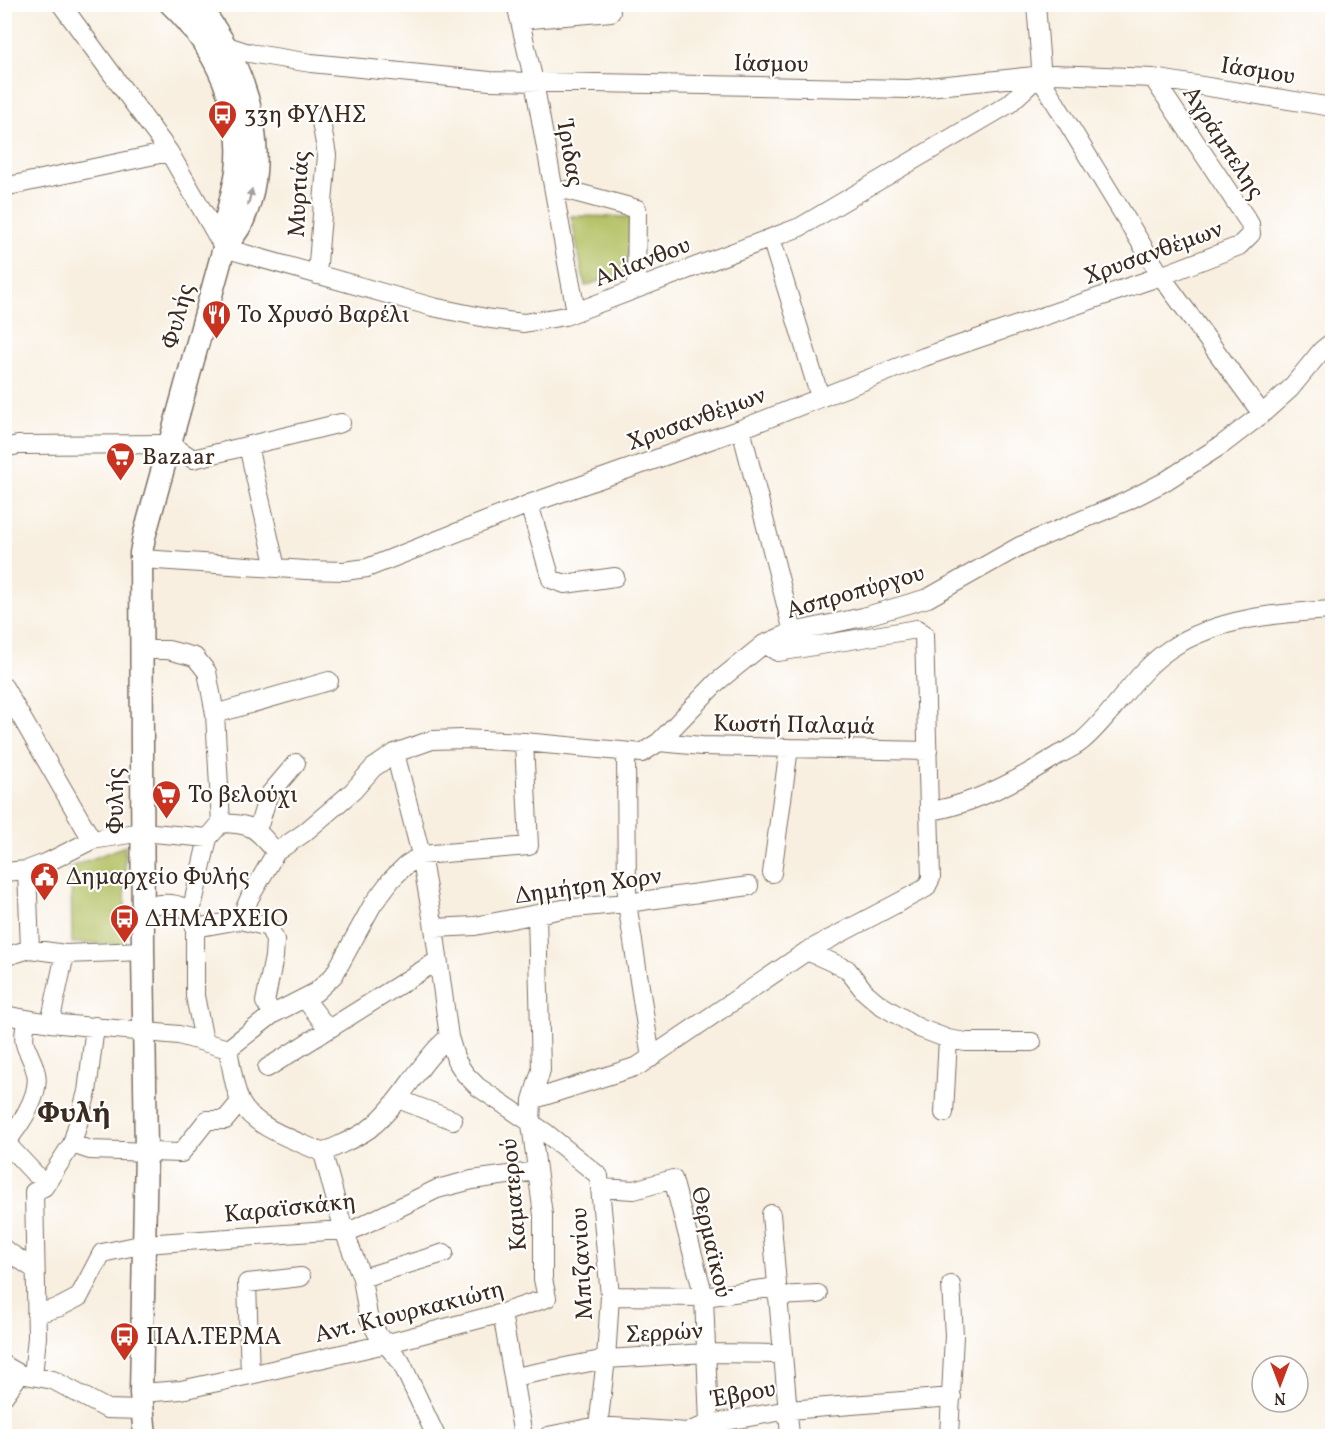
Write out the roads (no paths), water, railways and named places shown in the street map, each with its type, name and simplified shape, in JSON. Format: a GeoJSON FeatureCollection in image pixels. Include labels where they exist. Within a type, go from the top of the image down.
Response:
{"type":"FeatureCollection","features":[{"type":"Feature","properties":{"kind":"main road","name":"Φυλής"},"geometry":{"type":"LineString","coordinates":[[145,1437],[142,1401],[146,1151],[142,832],[142,559],[144,537],[224,248],[243,222],[252,188],[255,161],[252,113],[240,76],[217,49],[171,4]]}},
{"type":"Feature","properties":{"kind":"main road","name":"Φυλής"},"geometry":{"type":"LineString","coordinates":[[196,4],[208,19],[217,49]]}},
{"type":"Feature","properties":{"kind":"street"},"geometry":{"type":"LineString","coordinates":[[61,4],[169,152],[224,248]]}},
{"type":"Feature","properties":{"kind":"street"},"geometry":{"type":"LineString","coordinates":[[1036,4],[1040,76],[1161,276],[1262,414]]}},
{"type":"Feature","properties":{"kind":"street"},"geometry":{"type":"LineString","coordinates":[[518,12],[611,12]]}},
{"type":"Feature","properties":{"kind":"street","name":"Ίριδας"},"geometry":{"type":"LineString","coordinates":[[518,12],[534,82],[576,312]]}},
{"type":"Feature","properties":{"kind":"street","name":"Ιάσμου"},"geometry":{"type":"LineString","coordinates":[[217,49],[311,63],[490,81],[909,89],[1054,74],[1153,78],[1332,107]]}},
{"type":"Feature","properties":{"kind":"street","name":"Αλίανθου"},"geometry":{"type":"LineString","coordinates":[[224,248],[433,307],[491,319],[524,323],[565,316],[800,227],[1009,104],[1040,76]]}},
{"type":"Feature","properties":{"kind":"street","name":"Αγράμπελης"},"geometry":{"type":"LineString","coordinates":[[1153,78],[1250,224],[1251,234]]}},
{"type":"Feature","properties":{"kind":"street","name":"Μυρτιάς"},"geometry":{"type":"LineString","coordinates":[[316,275],[327,155],[320,116]]}},
{"type":"Feature","properties":{"kind":"street"},"geometry":{"type":"LineString","coordinates":[[4,187],[169,152]]}},
{"type":"Feature","properties":{"kind":"street"},"geometry":{"type":"LineString","coordinates":[[567,190],[637,209],[636,289]]}},
{"type":"Feature","properties":{"kind":"street","name":"Χρυσανθέμων"},"geometry":{"type":"LineString","coordinates":[[142,559],[276,568],[344,570],[367,568],[529,504],[741,429],[924,357],[1161,276],[1239,246],[1251,234]]}},
{"type":"Feature","properties":{"kind":"street"},"geometry":{"type":"LineString","coordinates":[[771,238],[819,397]]}},
{"type":"Feature","properties":{"kind":"street","name":"Ασπροπύργου"},"geometry":{"type":"LineString","coordinates":[[276,852],[304,833],[353,791],[373,768],[395,753],[432,740],[524,742],[642,753],[659,742],[717,682],[764,644],[793,632],[863,617],[928,598],[1020,546],[1127,501],[1164,482],[1223,444],[1262,414],[1290,389],[1322,350],[1332,342]]}},
{"type":"Feature","properties":{"kind":"street"},"geometry":{"type":"LineString","coordinates":[[4,448],[18,445],[171,444],[193,459],[341,423]]}},
{"type":"Feature","properties":{"kind":"street"},"geometry":{"type":"LineString","coordinates":[[741,429],[793,632]]}},
{"type":"Feature","properties":{"kind":"street"},"geometry":{"type":"LineString","coordinates":[[248,446],[276,568]]}},
{"type":"Feature","properties":{"kind":"street"},"geometry":{"type":"LineString","coordinates":[[529,504],[552,579],[566,584],[615,577]]}},
{"type":"Feature","properties":{"kind":"street"},"geometry":{"type":"LineString","coordinates":[[930,811],[950,808],[1026,776],[1081,741],[1147,669],[1171,649],[1200,634],[1247,619],[1332,610]]}},
{"type":"Feature","properties":{"kind":"street"},"geometry":{"type":"LineString","coordinates":[[532,1100],[638,1066],[807,951],[926,888],[931,878],[924,634],[917,630],[778,652],[764,644]]}},
{"type":"Feature","properties":{"kind":"street"},"geometry":{"type":"LineString","coordinates":[[143,650],[168,650],[195,657],[207,672],[214,714],[221,823],[208,838],[193,920],[195,996],[204,1041]]}},
{"type":"Feature","properties":{"kind":"street"},"geometry":{"type":"LineString","coordinates":[[214,714],[329,681]]}},
{"type":"Feature","properties":{"kind":"street"},"geometry":{"type":"LineString","coordinates":[[4,687],[92,840]]}},
{"type":"Feature","properties":{"kind":"street"},"geometry":{"type":"LineString","coordinates":[[4,1015],[50,1023],[179,1035],[228,1048],[273,1014],[316,992],[334,975],[373,904],[391,879],[405,866],[422,855],[529,846],[524,742]]}},
{"type":"Feature","properties":{"kind":"street","name":"Κωστή Παλαμά"},"geometry":{"type":"LineString","coordinates":[[659,742],[702,746],[928,751]]}},
{"type":"Feature","properties":{"kind":"street"},"geometry":{"type":"LineString","coordinates":[[772,873],[789,748]]}},
{"type":"Feature","properties":{"kind":"street","name":"Μπιζανίου"},"geometry":{"type":"LineString","coordinates":[[395,753],[422,855],[449,1037],[456,1060],[465,1074],[478,1087],[546,1133],[599,1176],[610,1296],[598,1431]]}},
{"type":"Feature","properties":{"kind":"street"},"geometry":{"type":"LineString","coordinates":[[626,753],[627,903],[651,1058]]}},
{"type":"Feature","properties":{"kind":"street"},"geometry":{"type":"LineString","coordinates":[[256,828],[268,796],[296,763]]}},
{"type":"Feature","properties":{"kind":"street"},"geometry":{"type":"LineString","coordinates":[[221,823],[243,823],[256,828],[276,852],[250,897],[240,920]]}},
{"type":"Feature","properties":{"kind":"street"},"geometry":{"type":"LineString","coordinates":[[4,872],[27,870],[92,840],[142,832],[208,838]]}},
{"type":"Feature","properties":{"kind":"street"},"geometry":{"type":"LineString","coordinates":[[27,870],[30,949]]}},
{"type":"Feature","properties":{"kind":"street","name":"Δημήτρη Χορν"},"geometry":{"type":"LineString","coordinates":[[434,928],[475,926],[563,909],[627,903],[749,886]]}},
{"type":"Feature","properties":{"kind":"street"},"geometry":{"type":"LineString","coordinates":[[143,906],[169,903],[180,905],[193,920],[240,920],[269,927],[275,940],[265,1002],[273,1014]]}},
{"type":"Feature","properties":{"kind":"street","name":"Καματερού"},"geometry":{"type":"LineString","coordinates":[[537,915],[541,1070],[532,1100],[531,1124],[543,1215],[543,1279],[547,1298]]}},
{"type":"Feature","properties":{"kind":"street"},"geometry":{"type":"LineString","coordinates":[[4,957],[30,949],[65,954],[143,951]]}},
{"type":"Feature","properties":{"kind":"street"},"geometry":{"type":"LineString","coordinates":[[807,951],[847,969],[865,992],[879,1004],[919,1028],[948,1039],[966,1042],[1032,1042]]}},
{"type":"Feature","properties":{"kind":"street"},"geometry":{"type":"LineString","coordinates":[[50,1023],[65,954]]}},
{"type":"Feature","properties":{"kind":"street"},"geometry":{"type":"LineString","coordinates":[[267,1068],[437,961]]}},
{"type":"Feature","properties":{"kind":"street"},"geometry":{"type":"LineString","coordinates":[[305,999],[327,1029]]}},
{"type":"Feature","properties":{"kind":"street"},"geometry":{"type":"LineString","coordinates":[[27,1019],[23,1033],[24,1046],[37,1075],[35,1088],[24,1119],[5,1144],[34,1183],[44,1187],[72,1144],[87,1092],[94,1026]]}},
{"type":"Feature","properties":{"kind":"street"},"geometry":{"type":"LineString","coordinates":[[323,1153],[368,1129],[398,1099],[436,1048],[449,1037]]}},
{"type":"Feature","properties":{"kind":"street"},"geometry":{"type":"LineString","coordinates":[[944,1113],[948,1039]]}},
{"type":"Feature","properties":{"kind":"street"},"geometry":{"type":"LineString","coordinates":[[228,1048],[240,1102],[258,1122],[323,1153],[344,1230],[362,1278],[368,1316],[378,1335],[400,1362],[436,1437]]}},
{"type":"Feature","properties":{"kind":"street"},"geometry":{"type":"LineString","coordinates":[[398,1099],[453,1120]]}},
{"type":"Feature","properties":{"kind":"street"},"geometry":{"type":"LineString","coordinates":[[72,1144],[90,1150],[181,1153],[207,1120],[225,1120],[240,1102]]}},
{"type":"Feature","properties":{"kind":"street","name":"Καραϊσκάκη"},"geometry":{"type":"LineString","coordinates":[[36,1314],[60,1307],[79,1297],[102,1253],[145,1244],[355,1229],[437,1190],[472,1180],[537,1171]]}},
{"type":"Feature","properties":{"kind":"street","name":"Θερμαϊκού"},"geometry":{"type":"LineString","coordinates":[[601,1188],[634,1190],[673,1179],[704,1297],[709,1424]]}},
{"type":"Feature","properties":{"kind":"street"},"geometry":{"type":"LineString","coordinates":[[4,1396],[37,1337],[34,1183]]}},
{"type":"Feature","properties":{"kind":"street"},"geometry":{"type":"LineString","coordinates":[[771,1214],[790,1437]]}},
{"type":"Feature","properties":{"kind":"street"},"geometry":{"type":"LineString","coordinates":[[4,1250],[34,1269]]}},
{"type":"Feature","properties":{"kind":"street"},"geometry":{"type":"LineString","coordinates":[[362,1278],[444,1253]]}},
{"type":"Feature","properties":{"kind":"street"},"geometry":{"type":"LineString","coordinates":[[250,1375],[247,1283],[301,1277]]}},
{"type":"Feature","properties":{"kind":"street"},"geometry":{"type":"LineString","coordinates":[[950,1437],[954,1335],[951,1285]]}},
{"type":"Feature","properties":{"kind":"street"},"geometry":{"type":"LineString","coordinates":[[610,1296],[704,1297],[777,1292],[818,1294]]}},
{"type":"Feature","properties":{"kind":"street","name":"Αντ. Κιουρκακιώτη"},"geometry":{"type":"LineString","coordinates":[[19,1372],[53,1380],[107,1409],[385,1344],[502,1313],[547,1298]]}},
{"type":"Feature","properties":{"kind":"street"},"geometry":{"type":"LineString","coordinates":[[502,1313],[523,1437]]}},
{"type":"Feature","properties":{"kind":"street","name":"Σερρών"},"geometry":{"type":"LineString","coordinates":[[514,1377],[606,1359],[706,1353],[782,1354]]}},
{"type":"Feature","properties":{"kind":"street","name":"Έβρου"},"geometry":{"type":"LineString","coordinates":[[548,1437],[598,1431],[687,1432],[709,1424],[789,1410],[952,1397]]}},
{"type":"Feature","properties":{"kind":"place","name":"33η ΦΥΛΗΣ"},"geometry":{"type":"Point","coordinates":[223,140]}},
{"type":"Feature","properties":{"kind":"place","name":"Το Χρυσό Βαρέλι"},"geometry":{"type":"Point","coordinates":[216,340]}},
{"type":"Feature","properties":{"kind":"place","name":"Bazaar"},"geometry":{"type":"Point","coordinates":[121,482]}},
{"type":"Feature","properties":{"kind":"place","name":"Το βελούχι"},"geometry":{"type":"Point","coordinates":[167,820]}},
{"type":"Feature","properties":{"kind":"place","name":"Δημαρχείο Φυλής"},"geometry":{"type":"Point","coordinates":[45,902]}},
{"type":"Feature","properties":{"kind":"place","name":"ΔΗΜΑΡΧΕΙΟ"},"geometry":{"type":"Point","coordinates":[124,944]}},
{"type":"Feature","properties":{"kind":"place","name":"ΠΑΛ.ΤΕΡΜΑ"},"geometry":{"type":"Point","coordinates":[125,1362]}},
{"type":"Feature","properties":{"kind":"district","name":"Φυλή"},"geometry":{"type":"Point","coordinates":[74,1112]}}]}
